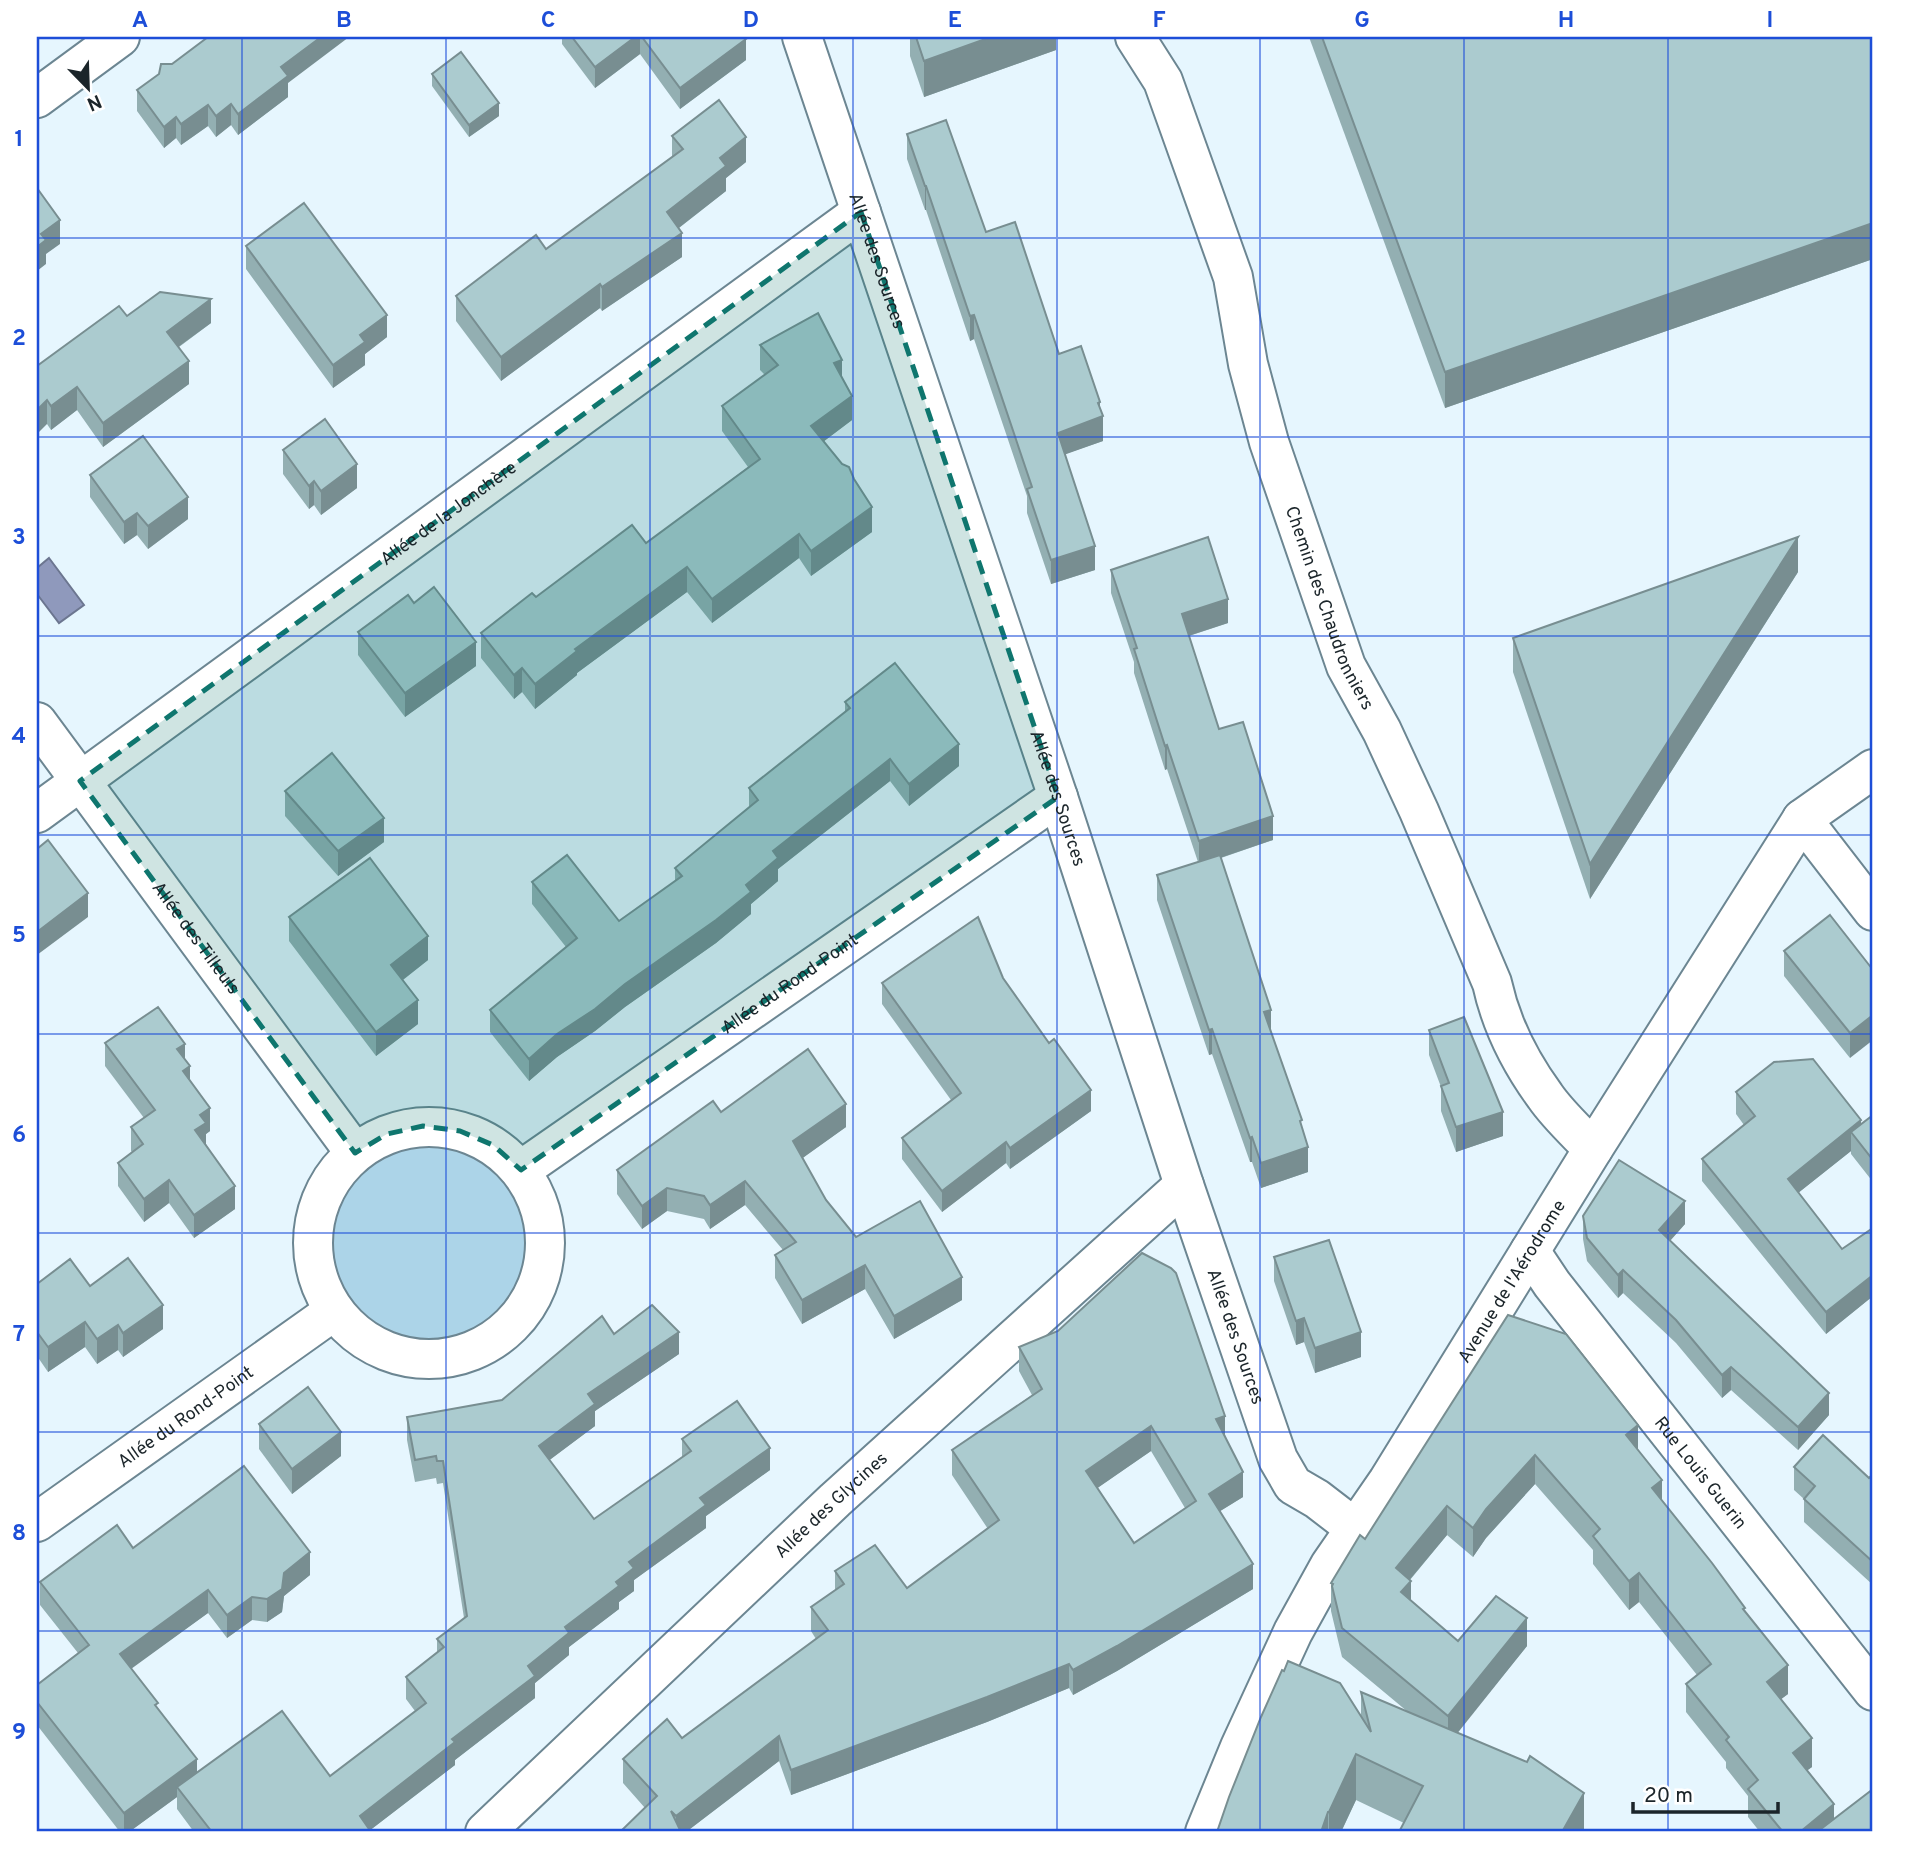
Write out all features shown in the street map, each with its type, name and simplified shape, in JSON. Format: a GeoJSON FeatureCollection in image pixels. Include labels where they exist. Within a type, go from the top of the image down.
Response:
{"type":"FeatureCollection","features":[{"type":"Feature","properties":{"kind":"street"},"geometry":{"type":"LineString","coordinates":[[37,98],[120,37]]}},
{"type":"Feature","properties":{"kind":"street","name":"Allée des Sources"},"geometry":{"type":"LineString","coordinates":[[802,37],[1058,797],[1184,1185],[1278,1459],[1293,1485],[1317,1499],[1356,1529]]}},
{"type":"Feature","properties":{"kind":"street","name":"Chemin des Chaudronniers"},"geometry":{"type":"LineString","coordinates":[[1135,37],[1163,81],[1233,277],[1248,364],[1269,442],[1346,666],[1382,732],[1419,811],[1492,983],[1497,1006],[1514,1046],[1546,1097],[1593,1149]]}},
{"type":"Feature","properties":{"kind":"street","name":"Allée de la Jonchère"},"geometry":{"type":"LineString","coordinates":[[37,813],[860,212]]}},
{"type":"Feature","properties":{"kind":"street","name":"Allée des Tilleuls"},"geometry":{"type":"LineString","coordinates":[[37,722],[355,1153]]}},
{"type":"Feature","properties":{"kind":"street","name":"Avenue de l'Aérodrome"},"geometry":{"type":"LineString","coordinates":[[1205,1832],[1240,1747],[1293,1632],[1330,1565],[1388,1482],[1593,1149],[1802,820],[1873,769]]}},
{"type":"Feature","properties":{"kind":"street","name":"Allée du Rond-Point"},"geometry":{"type":"LineString","coordinates":[[521,1170],[1058,797]]}},
{"type":"Feature","properties":{"kind":"street"},"geometry":{"type":"LineString","coordinates":[[1802,820],[1873,911]]}},
{"type":"Feature","properties":{"kind":"street"},"geometry":{"type":"LineString","coordinates":[[423,1126],[460,1130],[493,1145],[521,1170],[539,1203],[547,1239],[541,1276],[526,1310],[499,1337],[466,1354],[430,1360],[393,1354],[360,1337],[334,1311],[318,1280],[312,1246],[317,1210],[331,1179],[355,1153],[387,1134],[423,1126]]}},
{"type":"Feature","properties":{"kind":"street","name":"Allée des Glycines"},"geometry":{"type":"LineString","coordinates":[[485,1832],[835,1500],[1184,1185]]}},
{"type":"Feature","properties":{"kind":"street","name":"Rue Louis Guerin"},"geometry":{"type":"LineString","coordinates":[[1530,1251],[1552,1284],[1873,1691]]}},
{"type":"Feature","properties":{"kind":"street","name":"Allée du Rond-Point"},"geometry":{"type":"LineString","coordinates":[[37,1522],[334,1311]]}},
{"type":"Feature","properties":{"kind":"highlighted area"},"geometry":{"type":"Polygon","coordinates":[[[861,212],[1058,797],[521,1170],[493,1145],[460,1131],[423,1126],[387,1134],[355,1153],[80,781],[861,212]]]}},
{"type":"Feature","properties":{"kind":"shaded area"},"geometry":{"type":"Polygon","coordinates":[[[49,558],[84,605],[59,623],[37,594],[37,568],[49,558]]]}},
{"type":"Feature","properties":{"kind":"shaded area"},"geometry":{"type":"Polygon","coordinates":[[[427,1146],[465,1153],[482,1162],[496,1175],[509,1189],[518,1206],[525,1244],[518,1282],[509,1299],[496,1313],[482,1326],[465,1335],[427,1342],[389,1335],[372,1326],[358,1313],[345,1299],[336,1282],[329,1244],[336,1206],[345,1189],[358,1175],[372,1162],[389,1153],[427,1146]]]}},
{"type":"Feature","properties":{"kind":"building"},"geometry":{"type":"Polygon","coordinates":[[[208,37],[321,37],[281,67],[288,76],[238,114],[231,104],[216,116],[208,105],[181,124],[176,117],[164,127],[137,90],[159,74],[161,64],[172,64],[208,37]]]}},
{"type":"Feature","properties":{"kind":"building"},"geometry":{"type":"Polygon","coordinates":[[[572,37],[635,37],[595,67],[572,37]]]}},
{"type":"Feature","properties":{"kind":"building"},"geometry":{"type":"Polygon","coordinates":[[[642,37],[744,37],[746,39],[680,88],[642,37]]]}},
{"type":"Feature","properties":{"kind":"building"},"geometry":{"type":"Polygon","coordinates":[[[916,37],[991,37],[924,61],[916,37]]]}},
{"type":"Feature","properties":{"kind":"building"},"geometry":{"type":"Polygon","coordinates":[[[1322,37],[1873,37],[1873,223],[1445,372],[1322,37]]]}},
{"type":"Feature","properties":{"kind":"building"},"geometry":{"type":"Polygon","coordinates":[[[461,52],[499,103],[469,125],[432,74],[461,52]]]}},
{"type":"Feature","properties":{"kind":"building"},"geometry":{"type":"Polygon","coordinates":[[[719,100],[746,137],[720,158],[726,166],[667,212],[682,233],[602,287],[600,284],[501,357],[456,296],[536,235],[546,249],[683,149],[672,136],[719,100]]]}},
{"type":"Feature","properties":{"kind":"building"},"geometry":{"type":"Polygon","coordinates":[[[946,120],[986,232],[1015,222],[1059,354],[1081,346],[1100,402],[1098,403],[1103,416],[1058,433],[1095,546],[1051,560],[1027,489],[1032,487],[974,315],[970,316],[907,134],[946,120]]]}},
{"type":"Feature","properties":{"kind":"building"},"geometry":{"type":"Polygon","coordinates":[[[37,188],[60,220],[41,234],[46,240],[37,247],[37,188]]]}},
{"type":"Feature","properties":{"kind":"building"},"geometry":{"type":"Polygon","coordinates":[[[304,203],[387,315],[360,335],[365,342],[333,365],[246,246],[304,203]]]}},
{"type":"Feature","properties":{"kind":"building"},"geometry":{"type":"Polygon","coordinates":[[[160,292],[211,299],[167,332],[189,361],[103,423],[77,387],[51,406],[47,400],[37,410],[37,366],[119,306],[127,316],[160,292]]]}},
{"type":"Feature","properties":{"kind":"building"},"geometry":{"type":"Polygon","coordinates":[[[818,313],[842,360],[834,363],[852,396],[811,426],[842,464],[849,467],[872,507],[811,551],[799,534],[712,599],[687,567],[575,649],[577,651],[535,684],[522,668],[514,675],[481,633],[532,593],[536,597],[632,525],[646,543],[760,459],[722,406],[778,365],[760,345],[818,313]]]}},
{"type":"Feature","properties":{"kind":"building"},"geometry":{"type":"Polygon","coordinates":[[[325,419],[357,464],[321,491],[314,481],[309,486],[283,450],[325,419]]]}},
{"type":"Feature","properties":{"kind":"building"},"geometry":{"type":"Polygon","coordinates":[[[143,436],[188,497],[148,526],[137,513],[124,522],[90,475],[143,436]]]}},
{"type":"Feature","properties":{"kind":"building"},"geometry":{"type":"Polygon","coordinates":[[[1208,537],[1228,599],[1182,614],[1219,729],[1243,722],[1273,816],[1199,841],[1167,745],[1165,746],[1111,570],[1208,537]]]}},
{"type":"Feature","properties":{"kind":"building"},"geometry":{"type":"Polygon","coordinates":[[[1798,537],[1697,696],[1590,864],[1513,638],[1798,537]]]}},
{"type":"Feature","properties":{"kind":"building"},"geometry":{"type":"Polygon","coordinates":[[[434,587],[476,642],[405,693],[358,632],[408,595],[414,603],[434,587]]]}},
{"type":"Feature","properties":{"kind":"building"},"geometry":{"type":"Polygon","coordinates":[[[895,663],[959,744],[909,784],[890,759],[773,851],[778,858],[746,885],[751,892],[595,1009],[557,1034],[529,1059],[490,1010],[577,938],[532,882],[567,855],[619,921],[682,876],[675,868],[758,800],[749,788],[850,708],[845,702],[895,663]]]}},
{"type":"Feature","properties":{"kind":"building"},"geometry":{"type":"Polygon","coordinates":[[[332,753],[384,818],[338,851],[285,791],[332,753]]]}},
{"type":"Feature","properties":{"kind":"building"},"geometry":{"type":"Polygon","coordinates":[[[48,840],[88,893],[37,932],[37,849],[48,840]]]}},
{"type":"Feature","properties":{"kind":"building"},"geometry":{"type":"Polygon","coordinates":[[[1220,855],[1271,1010],[1264,1012],[1302,1120],[1300,1121],[1308,1147],[1261,1163],[1212,1029],[1209,1030],[1157,875],[1220,855]]]}},
{"type":"Feature","properties":{"kind":"building"},"geometry":{"type":"Polygon","coordinates":[[[370,858],[428,936],[391,965],[418,1000],[376,1032],[289,917],[370,858]]]}},
{"type":"Feature","properties":{"kind":"building"},"geometry":{"type":"Polygon","coordinates":[[[1830,915],[1873,970],[1873,1015],[1850,1033],[1784,951],[1830,915]]]}},
{"type":"Feature","properties":{"kind":"building"},"geometry":{"type":"Polygon","coordinates":[[[978,917],[1003,978],[1049,1043],[1054,1039],[1091,1090],[1010,1148],[1006,1142],[942,1191],[902,1138],[961,1093],[882,983],[978,917]]]}},
{"type":"Feature","properties":{"kind":"building"},"geometry":{"type":"Polygon","coordinates":[[[158,1007],[185,1044],[177,1049],[190,1066],[183,1071],[210,1108],[200,1115],[206,1123],[195,1130],[235,1186],[194,1215],[169,1180],[144,1199],[118,1163],[143,1144],[131,1127],[155,1110],[105,1043],[158,1007]]]}},
{"type":"Feature","properties":{"kind":"building"},"geometry":{"type":"Polygon","coordinates":[[[1464,1017],[1503,1112],[1456,1127],[1441,1086],[1449,1083],[1429,1030],[1464,1017]]]}},
{"type":"Feature","properties":{"kind":"building"},"geometry":{"type":"Polygon","coordinates":[[[808,1049],[846,1104],[793,1141],[826,1200],[856,1237],[920,1201],[962,1277],[894,1316],[865,1265],[802,1300],[775,1255],[796,1242],[745,1181],[710,1205],[704,1196],[667,1188],[642,1206],[617,1170],[713,1101],[721,1112],[808,1049]]]}},
{"type":"Feature","properties":{"kind":"building"},"geometry":{"type":"Polygon","coordinates":[[[1813,1059],[1861,1120],[1788,1179],[1842,1249],[1873,1228],[1873,1275],[1826,1312],[1702,1159],[1755,1116],[1736,1092],[1774,1062],[1813,1059]]]}},
{"type":"Feature","properties":{"kind":"building"},"geometry":{"type":"Polygon","coordinates":[[[1873,1115],[1873,1160],[1851,1132],[1873,1115]]]}},
{"type":"Feature","properties":{"kind":"building"},"geometry":{"type":"Polygon","coordinates":[[[1619,1160],[1685,1201],[1659,1230],[1829,1393],[1798,1427],[1731,1367],[1722,1375],[1676,1320],[1623,1270],[1618,1275],[1587,1238],[1583,1216],[1619,1160]]]}},
{"type":"Feature","properties":{"kind":"building"},"geometry":{"type":"Polygon","coordinates":[[[1329,1240],[1361,1332],[1315,1348],[1304,1318],[1296,1321],[1274,1257],[1329,1240]]]}},
{"type":"Feature","properties":{"kind":"building"},"geometry":{"type":"Polygon","coordinates":[[[1142,1253],[1176,1273],[1225,1416],[1216,1419],[1243,1472],[1209,1494],[1253,1564],[1073,1670],[1069,1664],[791,1770],[779,1736],[676,1816],[671,1811],[681,1832],[620,1832],[657,1796],[623,1759],[667,1719],[682,1738],[828,1630],[811,1607],[844,1584],[835,1571],[875,1545],[907,1588],[999,1520],[952,1450],[1042,1389],[1019,1347],[1058,1331],[1142,1253]],[[1151,1426],[1086,1471],[1134,1543],[1196,1501],[1151,1426]]]}},
{"type":"Feature","properties":{"kind":"building"},"geometry":{"type":"Polygon","coordinates":[[[128,1258],[163,1305],[123,1333],[118,1325],[97,1339],[85,1322],[48,1347],[37,1332],[37,1284],[70,1259],[90,1286],[128,1258]]]}},
{"type":"Feature","properties":{"kind":"building"},"geometry":{"type":"Polygon","coordinates":[[[652,1305],[679,1332],[588,1394],[595,1404],[539,1446],[594,1519],[691,1451],[682,1439],[737,1401],[770,1448],[700,1498],[706,1505],[629,1562],[634,1568],[616,1582],[619,1586],[565,1627],[569,1633],[528,1666],[535,1676],[452,1739],[455,1742],[360,1816],[369,1829],[366,1832],[212,1832],[177,1787],[282,1711],[330,1776],[426,1703],[406,1677],[444,1647],[437,1639],[467,1616],[443,1461],[437,1461],[436,1456],[415,1460],[407,1417],[502,1400],[602,1316],[614,1334],[652,1305]]]}},
{"type":"Feature","properties":{"kind":"building"},"geometry":{"type":"Polygon","coordinates":[[[1508,1315],[1566,1334],[1638,1425],[1626,1435],[1662,1480],[1652,1488],[1788,1665],[1767,1682],[1812,1738],[1793,1753],[1834,1804],[1800,1832],[1783,1832],[1748,1789],[1758,1780],[1726,1740],[1729,1737],[1686,1684],[1711,1664],[1639,1573],[1629,1581],[1593,1536],[1600,1529],[1535,1455],[1486,1509],[1473,1528],[1447,1506],[1396,1568],[1411,1581],[1401,1592],[1458,1641],[1496,1596],[1527,1618],[1448,1716],[1342,1628],[1331,1583],[1360,1535],[1365,1539],[1508,1315]]]}},
{"type":"Feature","properties":{"kind":"building"},"geometry":{"type":"Polygon","coordinates":[[[308,1387],[341,1432],[292,1469],[259,1424],[308,1387]]]}},
{"type":"Feature","properties":{"kind":"building"},"geometry":{"type":"Polygon","coordinates":[[[1823,1435],[1869,1478],[1873,1477],[1873,1562],[1804,1499],[1815,1486],[1794,1467],[1823,1435]]]}},
{"type":"Feature","properties":{"kind":"building"},"geometry":{"type":"Polygon","coordinates":[[[244,1466],[310,1552],[284,1573],[282,1589],[267,1599],[252,1597],[227,1615],[208,1590],[120,1654],[197,1759],[124,1813],[37,1702],[37,1685],[89,1645],[40,1582],[117,1525],[133,1548],[244,1466]]]}},
{"type":"Feature","properties":{"kind":"building"},"geometry":{"type":"Polygon","coordinates":[[[1288,1661],[1340,1683],[1371,1732],[1361,1692],[1527,1762],[1530,1756],[1584,1793],[1562,1832],[1399,1832],[1423,1786],[1356,1754],[1321,1832],[1217,1832],[1261,1717],[1288,1661]]]}},
{"type":"Feature","properties":{"kind":"building"},"geometry":{"type":"Polygon","coordinates":[[[1873,1789],[1873,1832],[1817,1832],[1873,1789]]]}}]}
